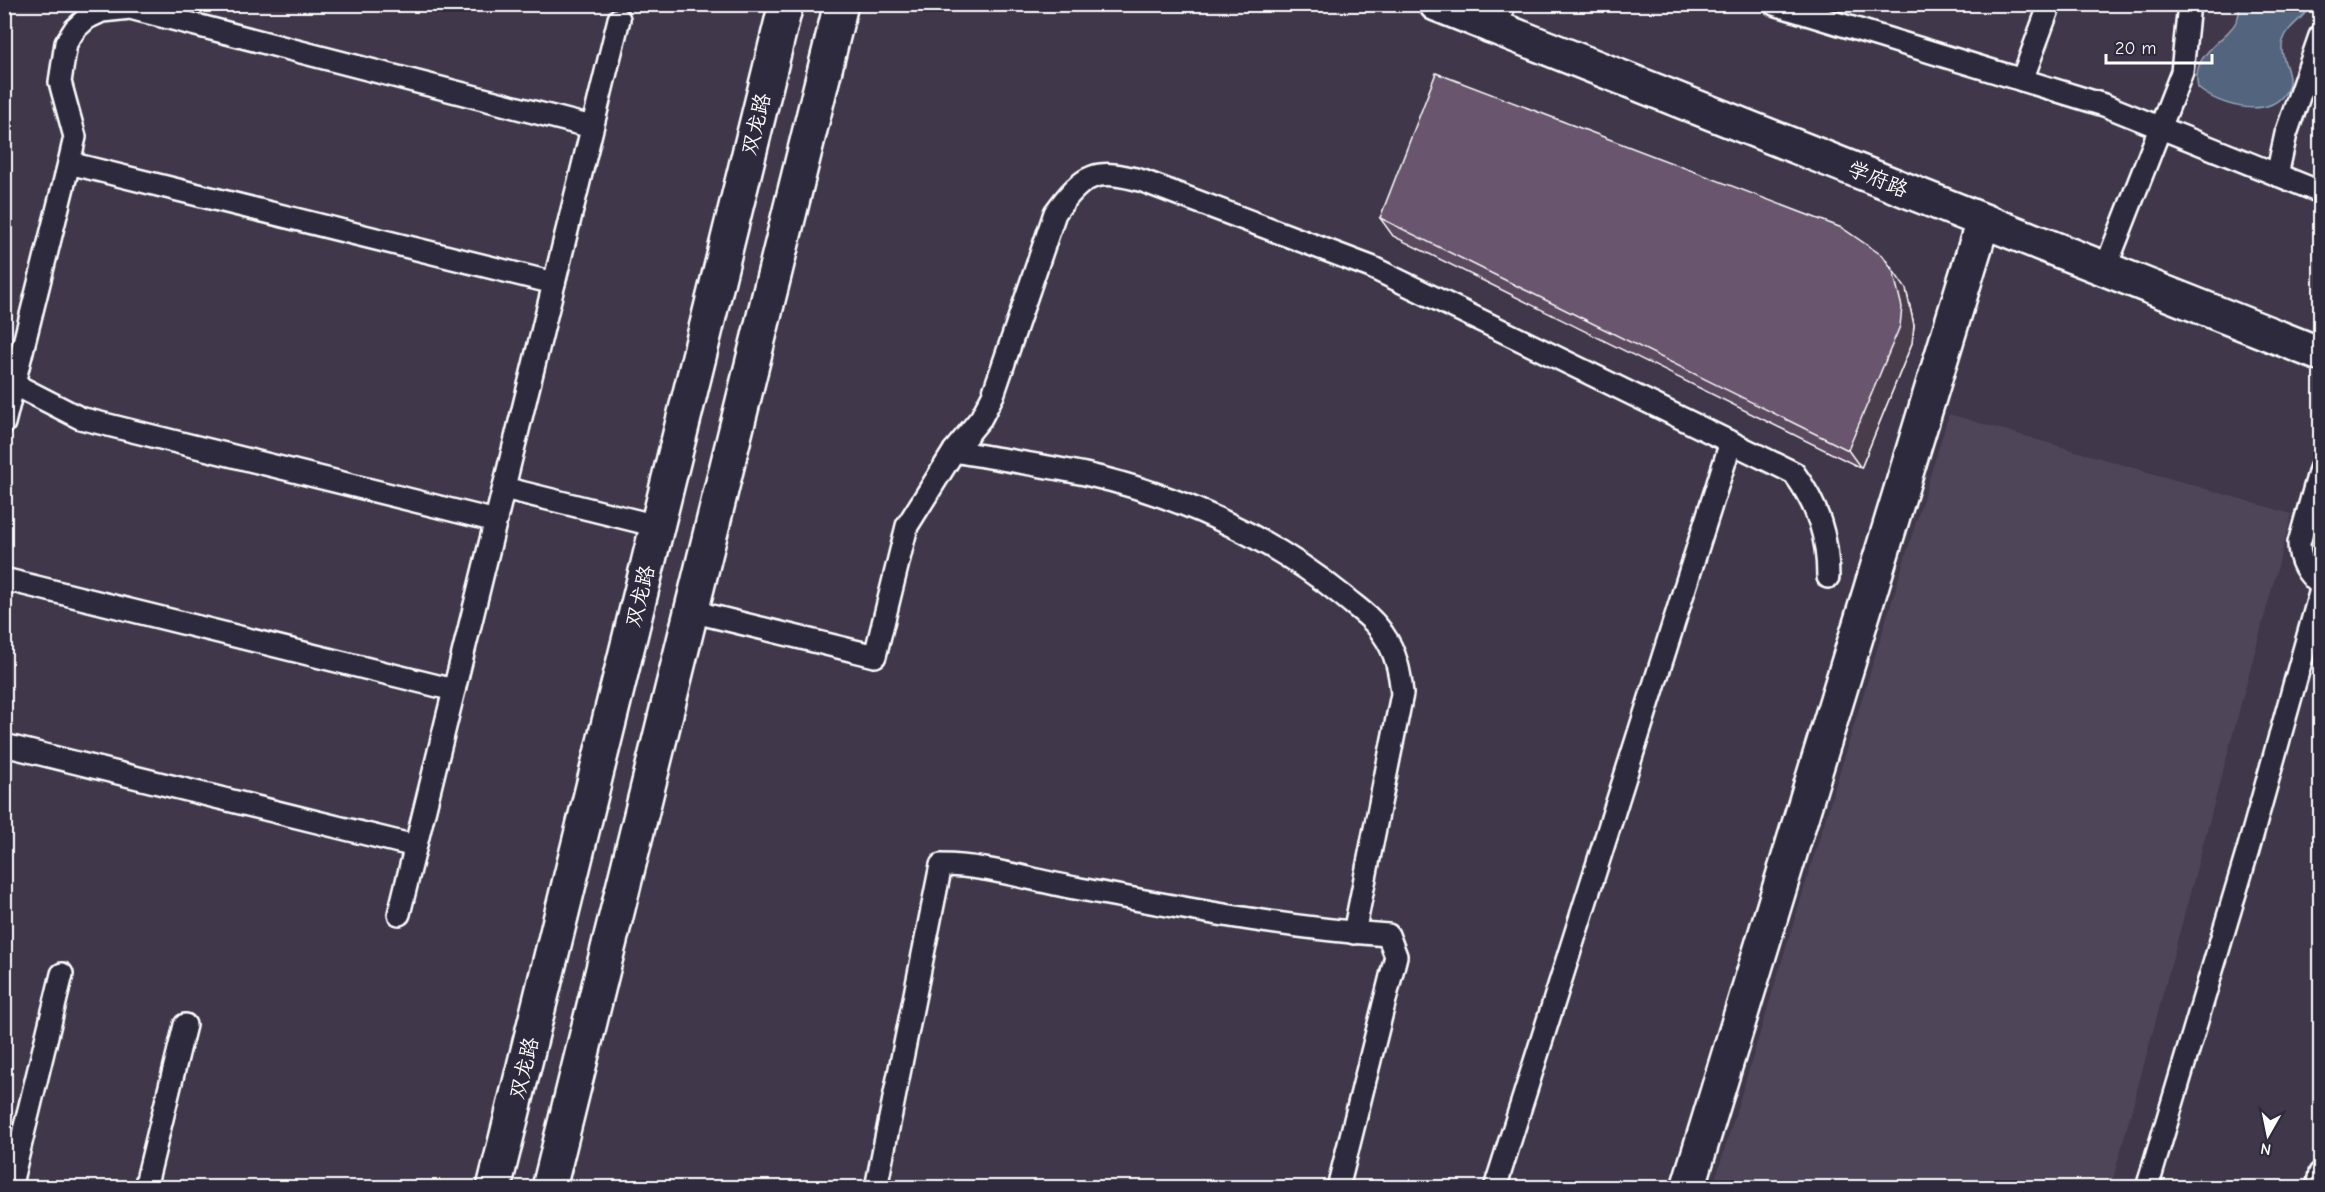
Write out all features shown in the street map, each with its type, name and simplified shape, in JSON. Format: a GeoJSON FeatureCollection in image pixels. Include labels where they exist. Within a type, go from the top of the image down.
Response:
{"type":"FeatureCollection","features":[{"type":"Feature","properties":{"kind":"main road","name":"双龙路"},"geometry":{"type":"LineString","coordinates":[[494,1188],[786,4]]}},
{"type":"Feature","properties":{"kind":"main road"},"geometry":{"type":"LineString","coordinates":[[549,1188],[841,4]]}},
{"type":"Feature","properties":{"kind":"main road","name":"学府路"},"geometry":{"type":"LineString","coordinates":[[1436,4],[1494,15],[1983,221],[2320,354]]}},
{"type":"Feature","properties":{"kind":"main road"},"geometry":{"type":"LineString","coordinates":[[1688,1188],[1983,221]]}},
{"type":"Feature","properties":{"kind":"lane"},"geometry":{"type":"LineString","coordinates":[[1774,4],[2104,105],[2320,192]]}},
{"type":"Feature","properties":{"kind":"lane"},"geometry":{"type":"LineString","coordinates":[[2022,80],[2050,4]]}},
{"type":"Feature","properties":{"kind":"lane"},"geometry":{"type":"LineString","coordinates":[[2105,269],[2182,72],[2189,4]]}},
{"type":"Feature","properties":{"kind":"lane"},"geometry":{"type":"LineString","coordinates":[[4,423],[9,382],[75,137],[60,82],[66,43],[75,29],[87,18],[102,11],[130,6],[592,127]]}},
{"type":"Feature","properties":{"kind":"lane"},"geometry":{"type":"LineString","coordinates":[[399,914],[619,18]]}},
{"type":"Feature","properties":{"kind":"lane"},"geometry":{"type":"LineString","coordinates":[[2277,175],[2286,134],[2320,36]]}},
{"type":"Feature","properties":{"kind":"lane"},"geometry":{"type":"LineString","coordinates":[[69,163],[554,283]]}},
{"type":"Feature","properties":{"kind":"lane"},"geometry":{"type":"LineString","coordinates":[[691,611],[875,656],[907,526],[954,451],[981,418],[993,395],[1055,213],[1071,191],[1083,182],[1112,172],[1143,181],[1371,267],[1794,473],[1808,491],[1825,532],[1828,577]]}},
{"type":"Feature","properties":{"kind":"lane"},"geometry":{"type":"LineString","coordinates":[[9,382],[80,418],[496,520]]}},
{"type":"Feature","properties":{"kind":"lane"},"geometry":{"type":"LineString","coordinates":[[1495,1188],[1731,442]]}},
{"type":"Feature","properties":{"kind":"lane"},"geometry":{"type":"LineString","coordinates":[[954,451],[1085,474],[1177,502],[1218,519],[1293,560],[1372,620],[1392,648],[1399,671],[1402,694],[1354,933]]}},
{"type":"Feature","properties":{"kind":"lane"},"geometry":{"type":"LineString","coordinates":[[2320,469],[2299,543],[2299,554],[2307,573],[2320,585]]}},
{"type":"Feature","properties":{"kind":"lane"},"geometry":{"type":"LineString","coordinates":[[504,488],[657,526]]}},
{"type":"Feature","properties":{"kind":"lane"},"geometry":{"type":"LineString","coordinates":[[4,579],[454,690]]}},
{"type":"Feature","properties":{"kind":"lane"},"geometry":{"type":"LineString","coordinates":[[2147,1188],[2248,850],[2320,593]]}},
{"type":"Feature","properties":{"kind":"lane"},"geometry":{"type":"LineString","coordinates":[[4,745],[415,846]]}},
{"type":"Feature","properties":{"kind":"lane"},"geometry":{"type":"LineString","coordinates":[[876,1188],[941,865],[964,865],[1078,889],[1301,928],[1388,935],[1396,956],[1338,1188]]}},
{"type":"Feature","properties":{"kind":"lane"},"geometry":{"type":"LineString","coordinates":[[10,1188],[62,974]]}},
{"type":"Feature","properties":{"kind":"lane"},"geometry":{"type":"LineString","coordinates":[[145,1188],[185,1024]]}},
{"type":"Feature","properties":{"kind":"lane"},"geometry":{"type":"LineString","coordinates":[[2317,1188],[2320,1173]]}},
{"type":"Feature","properties":{"kind":"shaded area"},"geometry":{"type":"Polygon","coordinates":[[[1949,414],[2292,514],[2111,1187],[1713,1187],[1949,414]]]}},
{"type":"Feature","properties":{"kind":"water"},"geometry":{"type":"Polygon","coordinates":[[[2239,5],[2311,5],[2285,35],[2282,53],[2289,76],[2288,87],[2281,98],[2271,104],[2259,107],[2232,105],[2207,95],[2198,88],[2197,73],[2201,61],[2233,26],[2238,17],[2239,5]]]}},
{"type":"Feature","properties":{"kind":"building"},"geometry":{"type":"Polygon","coordinates":[[[1436,73],[1842,228],[1883,256],[1893,271],[1902,307],[1900,326],[1848,450],[1380,218],[1436,73]]]}}]}
